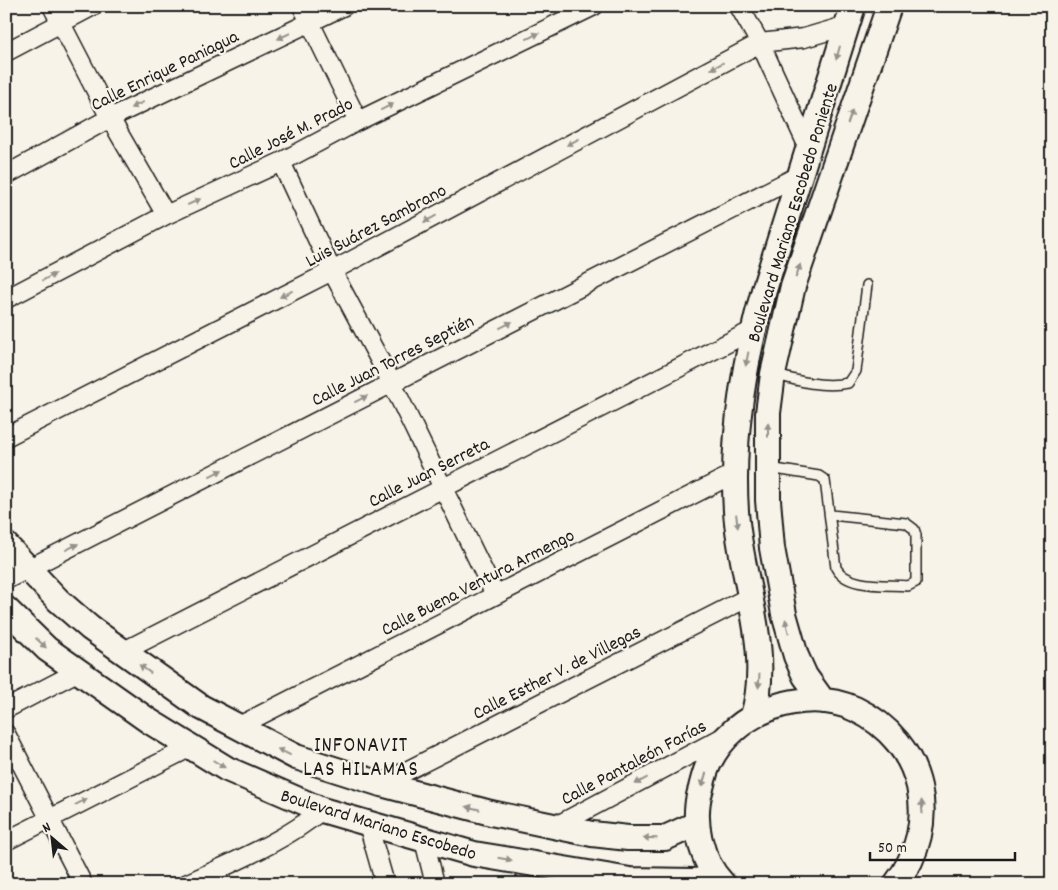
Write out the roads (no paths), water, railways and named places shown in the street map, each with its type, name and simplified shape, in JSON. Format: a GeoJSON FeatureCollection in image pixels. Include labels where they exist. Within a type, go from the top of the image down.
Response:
{"type":"FeatureCollection","features":[{"type":"Feature","properties":{"kind":"street"},"geometry":{"type":"LineString","coordinates":[[52,6],[110,118],[166,215]]}},
{"type":"Feature","properties":{"kind":"street"},"geometry":{"type":"LineString","coordinates":[[6,52],[93,6]]}},
{"type":"Feature","properties":{"kind":"street"},"geometry":{"type":"LineString","coordinates":[[302,6],[358,122]]}},
{"type":"Feature","properties":{"kind":"street","name":"Calle Enrique Paniagua"},"geometry":{"type":"LineString","coordinates":[[6,176],[110,118],[344,6]]}},
{"type":"Feature","properties":{"kind":"street","name":"Calle José M. Prado"},"geometry":{"type":"LineString","coordinates":[[6,300],[166,215],[281,162],[594,6]]}},
{"type":"Feature","properties":{"kind":"street"},"geometry":{"type":"LineString","coordinates":[[739,6],[760,43],[809,149]]}},
{"type":"Feature","properties":{"kind":"street","name":"Boulevard Mariano Escobedo Poniente"},"geometry":{"type":"LineString","coordinates":[[823,701],[805,676],[788,634],[772,548],[768,500],[768,413],[772,374],[793,286],[889,6]]}},
{"type":"Feature","properties":{"kind":"street"},"geometry":{"type":"LineString","coordinates":[[760,43],[804,38],[849,16]]}},
{"type":"Feature","properties":{"kind":"street","name":"Boulevard Mariano Escobedo Poniente"},"geometry":{"type":"LineString","coordinates":[[752,716],[760,678],[738,530],[735,473],[740,400],[753,330],[798,176],[809,149],[849,16]]}},
{"type":"Feature","properties":{"kind":"street","name":"Luis Suárez Sambrano"},"geometry":{"type":"LineString","coordinates":[[6,437],[332,271],[760,43]]}},
{"type":"Feature","properties":{"kind":"street"},"geometry":{"type":"LineString","coordinates":[[281,162],[332,271],[392,383],[495,595]]}},
{"type":"Feature","properties":{"kind":"street","name":"Calle Juan Torres Septién"},"geometry":{"type":"LineString","coordinates":[[6,580],[798,176]]}},
{"type":"Feature","properties":{"kind":"street","name":"Calle Juan Serreta"},"geometry":{"type":"LineString","coordinates":[[122,652],[753,330]]}},
{"type":"Feature","properties":{"kind":"street","name":"Calle Buena Ventura Armengo"},"geometry":{"type":"LineString","coordinates":[[237,727],[735,473]]}},
{"type":"Feature","properties":{"kind":"street","name":"Boulevard Mariano Escobedo"},"geometry":{"type":"LineString","coordinates":[[6,545],[28,569],[90,628],[122,652],[201,707],[296,758],[381,784],[492,813],[628,838],[665,838],[696,824]]}},
{"type":"Feature","properties":{"kind":"street","name":"Calle Esther V. de Villegas"},"geometry":{"type":"LineString","coordinates":[[381,784],[749,597]]}},
{"type":"Feature","properties":{"kind":"street","name":"Boulevard Mariano Escobedo"},"geometry":{"type":"LineString","coordinates":[[6,610],[47,649],[149,721],[227,769],[322,810],[474,854],[630,880],[707,882]]}},
{"type":"Feature","properties":{"kind":"street"},"geometry":{"type":"LineString","coordinates":[[6,709],[79,671]]}},
{"type":"Feature","properties":{"kind":"street"},"geometry":{"type":"LineString","coordinates":[[707,882],[706,857],[696,824],[698,798],[709,763],[730,733],[752,716],[786,703],[823,701],[854,709],[881,725],[902,748],[917,776],[923,808],[920,839],[908,868],[896,884]]}},
{"type":"Feature","properties":{"kind":"street","name":"Calle Pantaleón Farías"},"geometry":{"type":"LineString","coordinates":[[556,826],[730,733]]}},
{"type":"Feature","properties":{"kind":"street"},"geometry":{"type":"LineString","coordinates":[[6,734],[83,884]]}},
{"type":"Feature","properties":{"kind":"street"},"geometry":{"type":"LineString","coordinates":[[6,841],[191,747]]}},
{"type":"Feature","properties":{"kind":"street"},"geometry":{"type":"LineString","coordinates":[[186,884],[300,828],[322,810]]}},
{"type":"Feature","properties":{"kind":"street"},"geometry":{"type":"LineString","coordinates":[[368,824],[385,884]]}},
{"type":"Feature","properties":{"kind":"street"},"geometry":{"type":"LineString","coordinates":[[424,840],[435,884]]}},
{"type":"Feature","properties":{"kind":"lane"},"geometry":{"type":"LineString","coordinates":[[772,374],[794,380],[835,386],[848,383],[856,371],[867,285]]}},
{"type":"Feature","properties":{"kind":"lane"},"geometry":{"type":"LineString","coordinates":[[768,468],[819,476],[826,480],[836,568],[840,574],[850,581],[908,586],[916,582],[916,535],[911,526],[906,523],[831,514]]}},
{"type":"Feature","properties":{"kind":"district","name":"INFONAVIT LAS HILAMAS"},"geometry":{"type":"Point","coordinates":[361,756]}}]}
